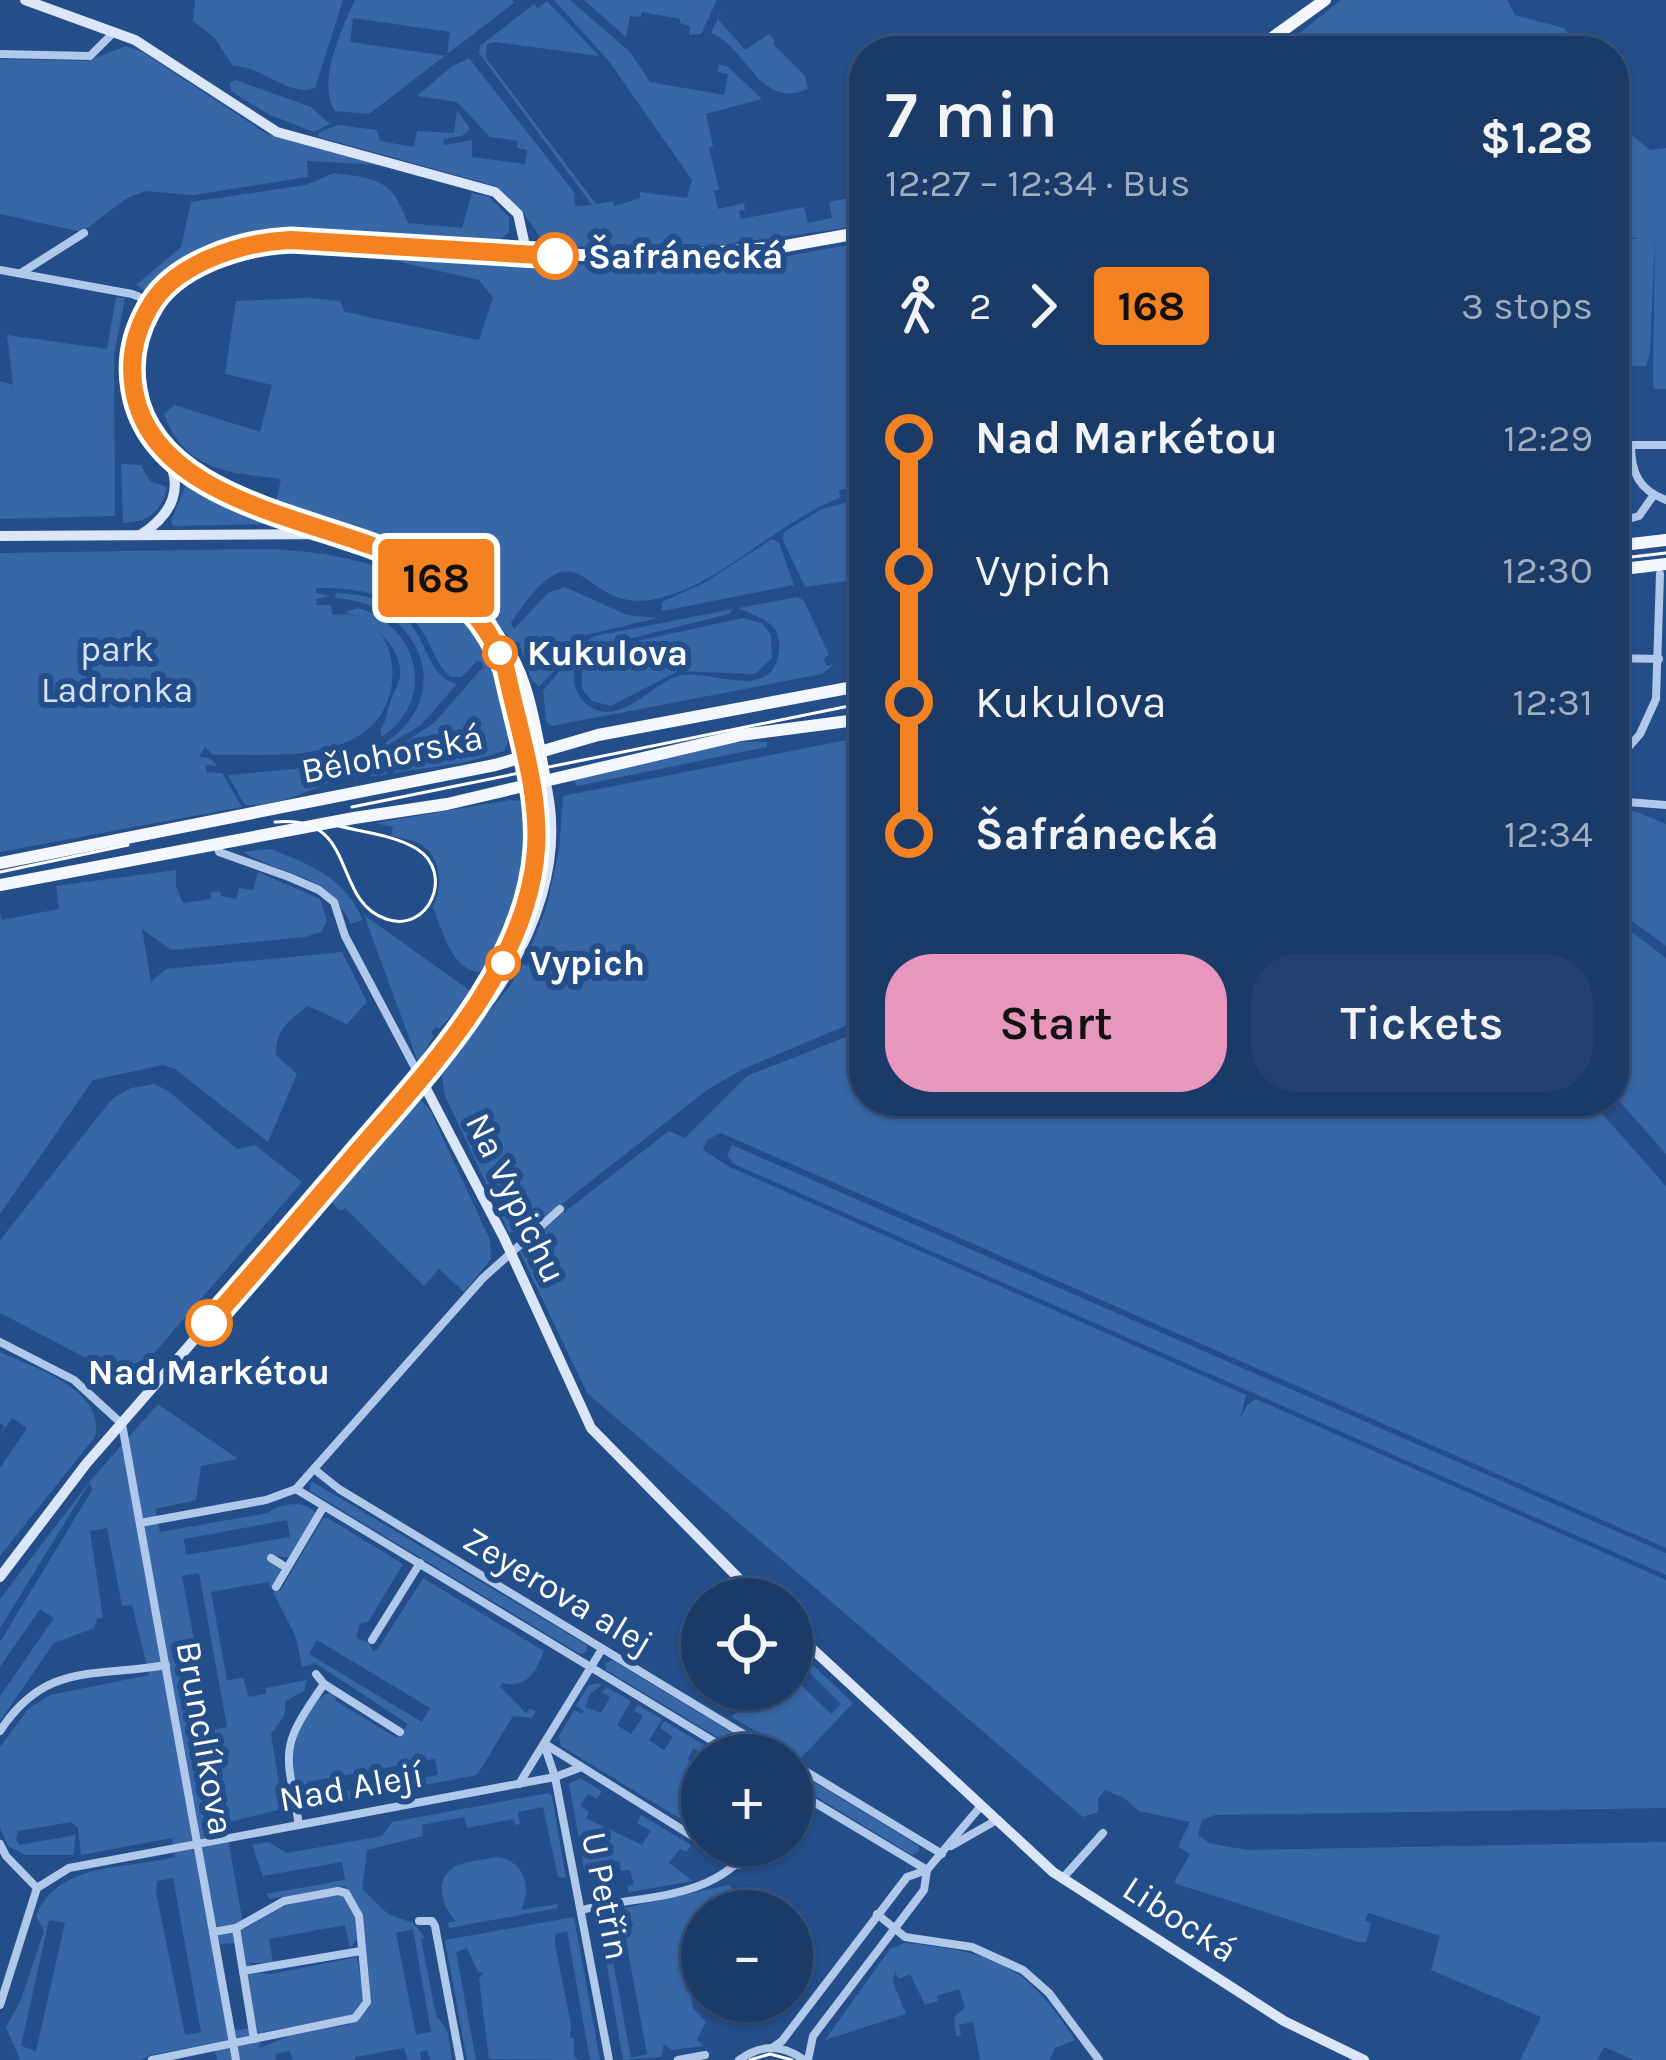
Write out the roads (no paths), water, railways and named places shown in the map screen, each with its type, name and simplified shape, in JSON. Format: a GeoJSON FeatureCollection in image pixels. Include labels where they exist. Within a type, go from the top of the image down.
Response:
{"type":"FeatureCollection","features":[{"type":"Feature","properties":{"kind":"main road"},"geometry":{"type":"LineString","coordinates":[[1275,36],[1325,0]]}},
{"type":"Feature","properties":{"kind":"main road"},"geometry":{"type":"LineString","coordinates":[[545,780],[532,754],[502,658],[472,611],[415,564],[251,506],[205,481],[162,446],[141,415],[132,374],[137,332],[152,302],[201,264],[250,244],[272,241],[647,258],[781,247],[849,235]]}},
{"type":"Feature","properties":{"kind":"main road"},"geometry":{"type":"LineString","coordinates":[[1629,545],[1666,539]]}},
{"type":"Feature","properties":{"kind":"main road"},"geometry":{"type":"LineString","coordinates":[[1629,570],[1663,569]]}},
{"type":"Feature","properties":{"kind":"main road","name":"Bělohorská"},"geometry":{"type":"LineString","coordinates":[[0,863],[370,791],[598,735],[849,688]]}},
{"type":"Feature","properties":{"kind":"main road","name":"Bělohorská"},"geometry":{"type":"LineString","coordinates":[[0,885],[447,804],[741,735],[849,721]]}},
{"type":"Feature","properties":{"kind":"main road"},"geometry":{"type":"LineString","coordinates":[[530,785],[532,754]]}},
{"type":"Feature","properties":{"kind":"street"},"geometry":{"type":"LineString","coordinates":[[25,0],[146,46],[277,132],[495,192],[518,214],[527,255]]}},
{"type":"Feature","properties":{"kind":"street"},"geometry":{"type":"LineString","coordinates":[[0,54],[90,56],[115,31]]}},
{"type":"Feature","properties":{"kind":"street"},"geometry":{"type":"LineString","coordinates":[[20,273],[84,233]]}},
{"type":"Feature","properties":{"kind":"street"},"geometry":{"type":"LineString","coordinates":[[0,270],[132,294],[152,302]]}},
{"type":"Feature","properties":{"kind":"street"},"geometry":{"type":"LineString","coordinates":[[1666,445],[1631,445],[1634,472],[1653,496],[1666,500]]}},
{"type":"Feature","properties":{"kind":"street"},"geometry":{"type":"LineString","coordinates":[[140,536],[175,499],[177,483],[162,446]]}},
{"type":"Feature","properties":{"kind":"street"},"geometry":{"type":"LineString","coordinates":[[1629,519],[1639,516],[1653,496]]}},
{"type":"Feature","properties":{"kind":"street"},"geometry":{"type":"LineString","coordinates":[[0,536],[335,534]]}},
{"type":"Feature","properties":{"kind":"street"},"geometry":{"type":"LineString","coordinates":[[1629,747],[1656,699],[1663,569]]}},
{"type":"Feature","properties":{"kind":"street"},"geometry":{"type":"LineString","coordinates":[[1629,658],[1659,659]]}},
{"type":"Feature","properties":{"kind":"street"},"geometry":{"type":"LineString","coordinates":[[0,1577],[122,1424],[491,999],[526,943],[552,846],[545,780]]}},
{"type":"Feature","properties":{"kind":"street"},"geometry":{"type":"LineString","coordinates":[[421,1078],[494,979],[521,922],[536,849],[530,785]]}},
{"type":"Feature","properties":{"kind":"street"},"geometry":{"type":"LineString","coordinates":[[1629,801],[1666,805]]}},
{"type":"Feature","properties":{"kind":"street","name":"Na Vypichu"},"geometry":{"type":"LineString","coordinates":[[218,845],[219,852],[304,884],[334,902],[345,936],[510,1251],[591,1428],[738,1578]]}},
{"type":"Feature","properties":{"kind":"street"},"geometry":{"type":"LineString","coordinates":[[140,1523],[266,1500],[296,1489],[510,1251],[560,1209]]}},
{"type":"Feature","properties":{"kind":"street"},"geometry":{"type":"LineString","coordinates":[[0,1342],[74,1380],[122,1424]]}},
{"type":"Feature","properties":{"kind":"street","name":"Brunclíkova"},"geometry":{"type":"LineString","coordinates":[[122,1424],[236,2060]]}},
{"type":"Feature","properties":{"kind":"street","name":"Zeyerova alej"},"geometry":{"type":"LineString","coordinates":[[314,1469],[339,1490],[743,1734]]}},
{"type":"Feature","properties":{"kind":"street","name":"Zeyerova alej"},"geometry":{"type":"LineString","coordinates":[[296,1489],[701,1734]]}},
{"type":"Feature","properties":{"kind":"street"},"geometry":{"type":"LineString","coordinates":[[275,1587],[325,1506]]}},
{"type":"Feature","properties":{"kind":"street"},"geometry":{"type":"LineString","coordinates":[[271,1558],[287,1568]]}},
{"type":"Feature","properties":{"kind":"street","name":"Zeyerova alej"},"geometry":{"type":"LineString","coordinates":[[372,1640],[420,1563]]}},
{"type":"Feature","properties":{"kind":"street"},"geometry":{"type":"LineString","coordinates":[[519,1784],[602,1649]]}},
{"type":"Feature","properties":{"kind":"street"},"geometry":{"type":"LineString","coordinates":[[772,2048],[782,2042],[907,1877],[927,1870],[980,1807],[813,1650]]}},
{"type":"Feature","properties":{"kind":"street"},"geometry":{"type":"LineString","coordinates":[[0,1731],[26,1696],[52,1681],[166,1665]]}},
{"type":"Feature","properties":{"kind":"street"},"geometry":{"type":"LineString","coordinates":[[316,1674],[324,1684],[400,1732]]}},
{"type":"Feature","properties":{"kind":"street"},"geometry":{"type":"LineString","coordinates":[[298,1825],[287,1745],[291,1731],[324,1684]]}},
{"type":"Feature","properties":{"kind":"street"},"geometry":{"type":"LineString","coordinates":[[544,1744],[681,1830]]}},
{"type":"Feature","properties":{"kind":"street","name":"U Petřin"},"geometry":{"type":"LineString","coordinates":[[544,1744],[556,1777],[609,2060]]}},
{"type":"Feature","properties":{"kind":"street","name":"Nad Alejí"},"geometry":{"type":"LineString","coordinates":[[37,1888],[69,1868],[556,1777],[579,1768]]}},
{"type":"Feature","properties":{"kind":"street"},"geometry":{"type":"LineString","coordinates":[[813,1776],[945,1851]]}},
{"type":"Feature","properties":{"kind":"street"},"geometry":{"type":"LineString","coordinates":[[813,1798],[927,1870]]}},
{"type":"Feature","properties":{"kind":"street","name":"Libocká"},"geometry":{"type":"LineString","coordinates":[[980,1807],[1062,1879],[1284,2021],[1364,2060]]}},
{"type":"Feature","properties":{"kind":"street"},"geometry":{"type":"LineString","coordinates":[[945,1851],[995,1821]]}},
{"type":"Feature","properties":{"kind":"street"},"geometry":{"type":"LineString","coordinates":[[1062,1879],[1103,1833]]}},
{"type":"Feature","properties":{"kind":"street"},"geometry":{"type":"LineString","coordinates":[[0,1844],[37,1888],[0,2005]]}},
{"type":"Feature","properties":{"kind":"street"},"geometry":{"type":"LineString","coordinates":[[581,1910],[702,1887],[736,1866]]}},
{"type":"Feature","properties":{"kind":"street"},"geometry":{"type":"LineString","coordinates":[[739,2060],[755,2050],[772,2048],[806,2060],[813,2036],[924,1890],[927,1870]]}},
{"type":"Feature","properties":{"kind":"street"},"geometry":{"type":"LineString","coordinates":[[152,2060],[355,2018],[362,2012],[368,1994],[359,1916],[346,1893],[284,1901],[236,1928],[213,1932]]}},
{"type":"Feature","properties":{"kind":"street"},"geometry":{"type":"LineString","coordinates":[[877,1914],[909,1938],[981,1949],[1023,1970],[1049,1994],[1099,2060]]}},
{"type":"Feature","properties":{"kind":"street"},"geometry":{"type":"LineString","coordinates":[[418,1921],[432,1921],[435,1926],[460,2060]]}},
{"type":"Feature","properties":{"kind":"street"},"geometry":{"type":"LineString","coordinates":[[236,1928],[254,2039]]}},
{"type":"Feature","properties":{"kind":"street"},"geometry":{"type":"LineString","coordinates":[[243,1971],[361,1951]]}},
{"type":"Feature","properties":{"kind":"street"},"geometry":{"type":"LineString","coordinates":[[678,2060],[705,2055]]}},
{"type":"Feature","properties":{"kind":"tram line"},"geometry":{"type":"LineString","coordinates":[[1629,557],[1666,553]]}},
{"type":"Feature","properties":{"kind":"tram line"},"geometry":{"type":"LineString","coordinates":[[352,807],[849,706]]}},
{"type":"Feature","properties":{"kind":"tram line"},"geometry":{"type":"LineString","coordinates":[[275,822],[302,823],[320,831],[333,844],[357,895],[386,919],[401,921],[425,910],[432,899],[434,872],[417,849],[385,836],[327,823]]}},
{"type":"Feature","properties":{"kind":"tram line"},"geometry":{"type":"LineString","coordinates":[[0,872],[128,845]]}},
{"type":"Feature","properties":{"kind":"tram line"},"geometry":{"type":"LineString","coordinates":[[750,2060],[770,2054],[792,2060]]}},
{"type":"Feature","properties":{"kind":"place","name":"Šafránecká"},"geometry":{"type":"Point","coordinates":[555,256]}},
{"type":"Feature","properties":{"kind":"place","name":"Kukulova"},"geometry":{"type":"Point","coordinates":[500,653]}},
{"type":"Feature","properties":{"kind":"place","name":"Vypich"},"geometry":{"type":"Point","coordinates":[503,963]}},
{"type":"Feature","properties":{"kind":"place","name":"Nad Markétou"},"geometry":{"type":"Point","coordinates":[209,1323]}},
{"type":"Feature","properties":{"kind":"park label","name":"park Ladronka"},"geometry":{"type":"Point","coordinates":[117,670]}}]}
